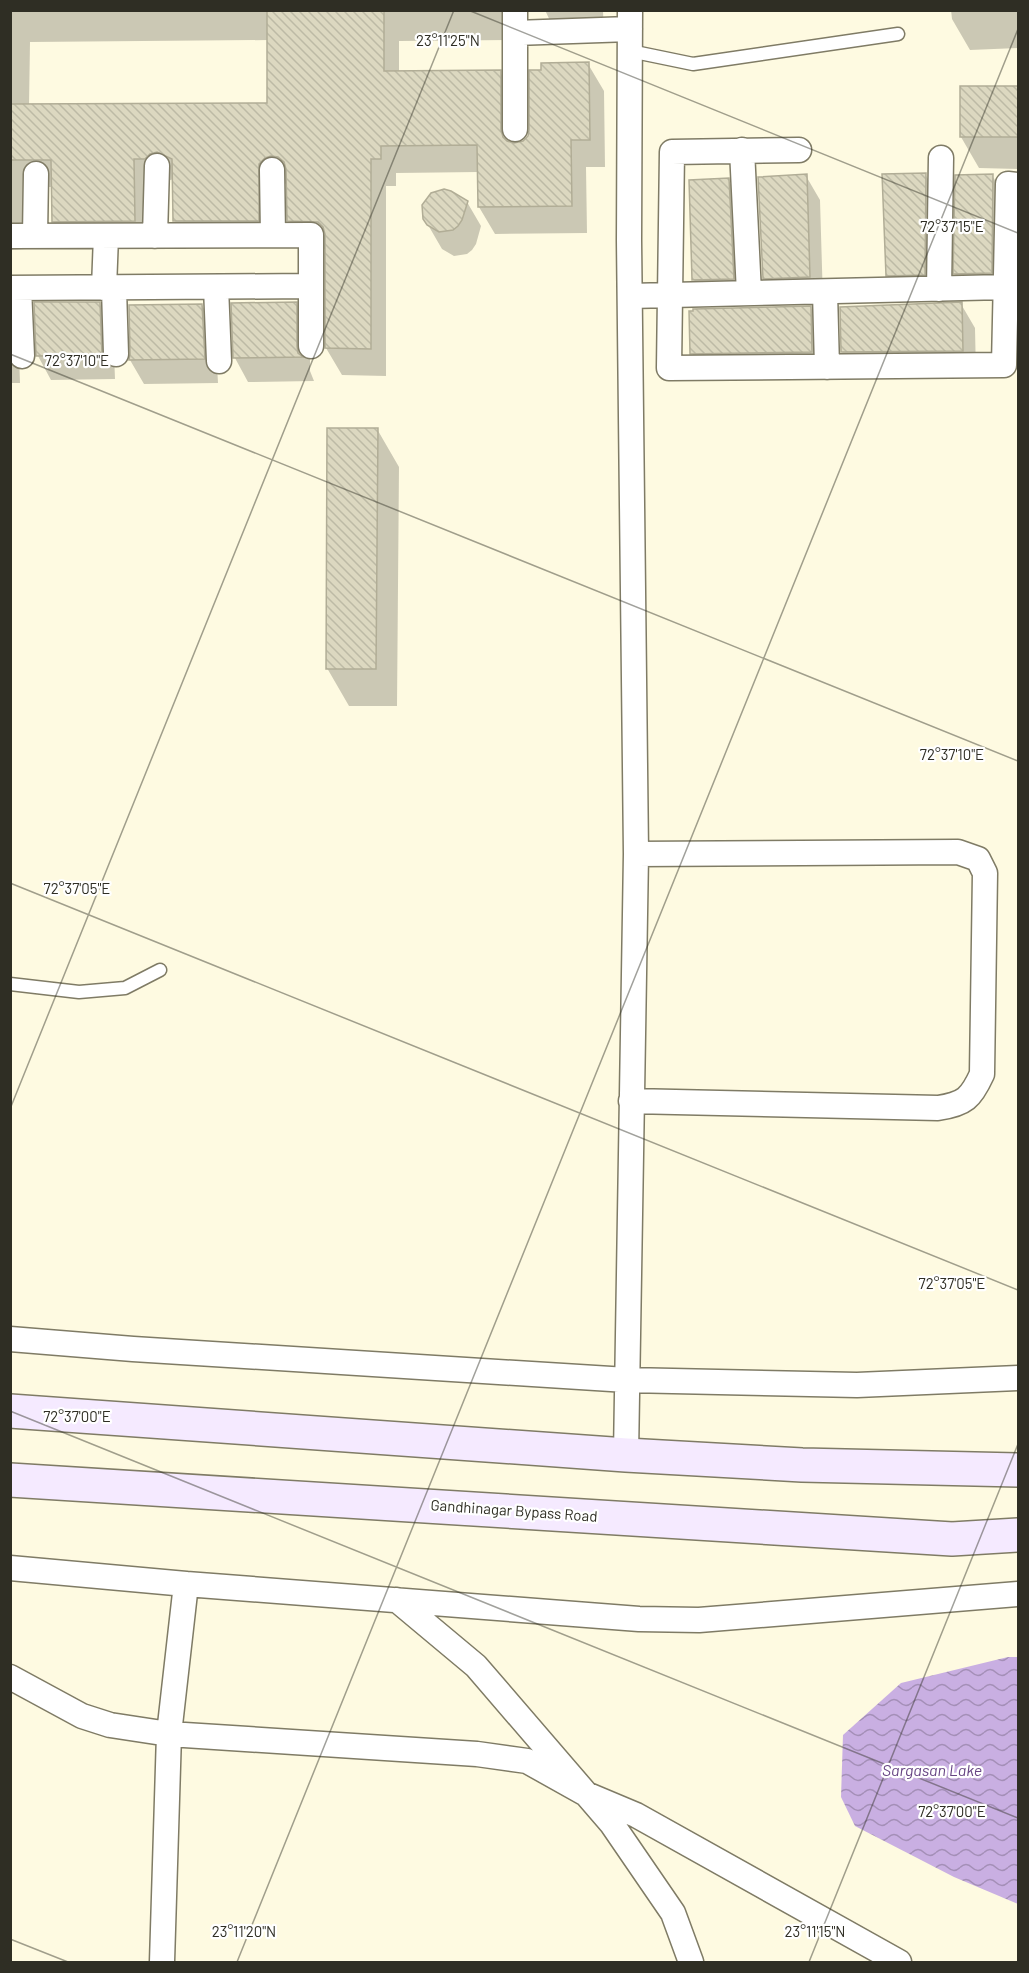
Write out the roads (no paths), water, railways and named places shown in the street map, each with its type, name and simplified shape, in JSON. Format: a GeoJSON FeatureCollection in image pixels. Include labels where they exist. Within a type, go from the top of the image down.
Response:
{"type":"FeatureCollection","features":[{"type":"Feature","properties":{"kind":"main road"},"geometry":{"type":"LineString","coordinates":[[10,1411],[626,1455],[802,1465],[1018,1470]]}},
{"type":"Feature","properties":{"kind":"main road","name":"Gandhinagar Bypass Road"},"geometry":{"type":"LineString","coordinates":[[10,1480],[952,1539],[1018,1535]]}},
{"type":"Feature","properties":{"kind":"street"},"geometry":{"type":"LineString","coordinates":[[515,129],[515,22],[630,30],[630,296],[636,854],[626,1455]]}},
{"type":"Feature","properties":{"kind":"street"},"geometry":{"type":"LineString","coordinates":[[742,150],[749,293]]}},
{"type":"Feature","properties":{"kind":"street"},"geometry":{"type":"LineString","coordinates":[[799,150],[672,152],[669,368],[1004,365],[1008,184],[1018,184]]}},
{"type":"Feature","properties":{"kind":"street"},"geometry":{"type":"LineString","coordinates":[[939,289],[940,158]]}},
{"type":"Feature","properties":{"kind":"street"},"geometry":{"type":"LineString","coordinates":[[155,236],[157,166]]}},
{"type":"Feature","properties":{"kind":"street"},"geometry":{"type":"LineString","coordinates":[[272,170],[273,235]]}},
{"type":"Feature","properties":{"kind":"street"},"geometry":{"type":"LineString","coordinates":[[35,236],[36,174]]}},
{"type":"Feature","properties":{"kind":"street"},"geometry":{"type":"LineString","coordinates":[[10,236],[311,235],[311,346]]}},
{"type":"Feature","properties":{"kind":"street"},"geometry":{"type":"LineString","coordinates":[[106,236],[116,354]]}},
{"type":"Feature","properties":{"kind":"street"},"geometry":{"type":"LineString","coordinates":[[22,356],[15,288],[311,286]]}},
{"type":"Feature","properties":{"kind":"street"},"geometry":{"type":"LineString","coordinates":[[216,287],[219,361]]}},
{"type":"Feature","properties":{"kind":"street"},"geometry":{"type":"LineString","coordinates":[[630,296],[1005,287]]}},
{"type":"Feature","properties":{"kind":"street"},"geometry":{"type":"LineString","coordinates":[[825,292],[827,367]]}},
{"type":"Feature","properties":{"kind":"street"},"geometry":{"type":"LineString","coordinates":[[631,1101],[938,1108],[956,1105],[973,1095],[982,1074],[985,873],[978,859],[958,852],[636,854]]}},
{"type":"Feature","properties":{"kind":"street"},"geometry":{"type":"LineString","coordinates":[[10,1339],[133,1349],[627,1380],[857,1385],[1018,1378]]}},
{"type":"Feature","properties":{"kind":"street"},"geometry":{"type":"LineString","coordinates":[[10,1568],[639,1619],[699,1620],[1018,1594]]}},
{"type":"Feature","properties":{"kind":"street"},"geometry":{"type":"LineString","coordinates":[[162,1962],[169,1734],[186,1584]]}},
{"type":"Feature","properties":{"kind":"street"},"geometry":{"type":"LineString","coordinates":[[397,1600],[476,1666],[612,1824],[673,1913],[691,1962]]}},
{"type":"Feature","properties":{"kind":"street"},"geometry":{"type":"LineString","coordinates":[[10,1677],[82,1716],[110,1725],[169,1734],[477,1754],[527,1761],[586,1794],[636,1815],[868,1953],[899,1962]]}},
{"type":"Feature","properties":{"kind":"lane"},"geometry":{"type":"LineString","coordinates":[[630,30],[693,64],[898,34]]}},
{"type":"Feature","properties":{"kind":"lane"},"geometry":{"type":"LineString","coordinates":[[10,984],[79,992],[125,988],[160,970]]}},
{"type":"Feature","properties":{"kind":"water","name":"Sargasan Lake"},"geometry":{"type":"Polygon","coordinates":[[[1008,1657],[1018,1657],[1018,1904],[954,1877],[855,1826],[841,1797],[843,1735],[901,1683],[1008,1657]]]}}]}
